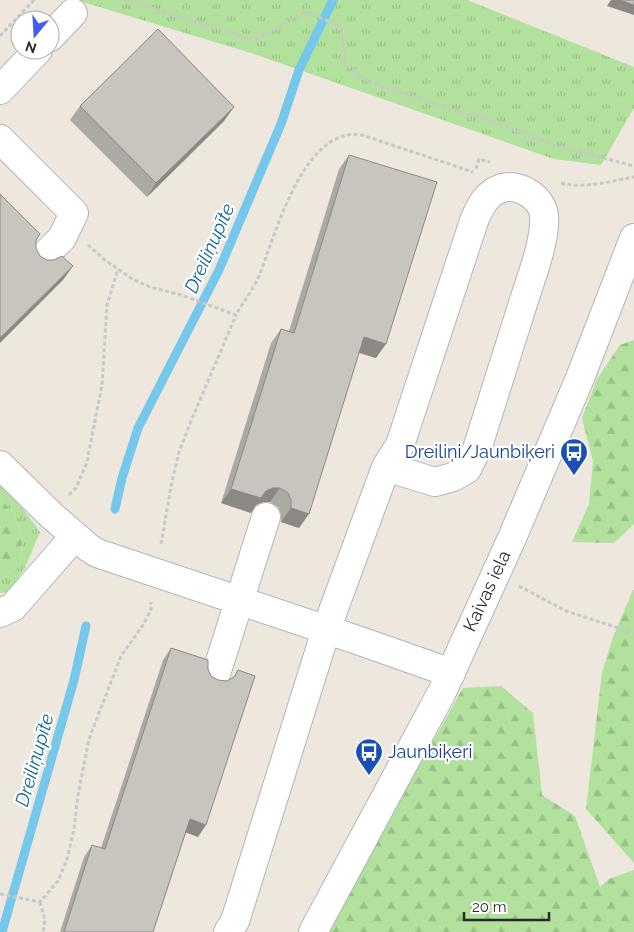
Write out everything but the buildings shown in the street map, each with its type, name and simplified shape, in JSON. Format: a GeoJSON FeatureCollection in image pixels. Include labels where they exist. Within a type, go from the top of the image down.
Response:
{"type":"FeatureCollection","features":[{"type":"Feature","properties":{"kind":"street"},"geometry":{"type":"LineString","coordinates":[[60,27],[73,14]]}},
{"type":"Feature","properties":{"kind":"street"},"geometry":{"type":"LineString","coordinates":[[0,90],[28,60]]}},
{"type":"Feature","properties":{"kind":"street"},"geometry":{"type":"LineString","coordinates":[[0,139],[74,214],[62,238],[41,259]]}},
{"type":"Feature","properties":{"kind":"street"},"geometry":{"type":"LineString","coordinates":[[228,932],[235,921],[326,630],[386,467],[400,445],[474,218],[483,202],[492,192],[504,188],[516,188],[527,192],[536,199],[545,215],[543,230],[536,262],[477,449],[467,469],[453,477],[435,482],[386,467]]}},
{"type":"Feature","properties":{"kind":"street","name":"Kaivas iela"},"geometry":{"type":"LineString","coordinates":[[313,932],[442,692],[512,538],[580,378],[634,238]]}},
{"type":"Feature","properties":{"kind":"street"},"geometry":{"type":"LineString","coordinates":[[0,465],[75,536],[97,553],[240,600],[450,673]]}},
{"type":"Feature","properties":{"kind":"street"},"geometry":{"type":"LineString","coordinates":[[215,677],[266,517]]}},
{"type":"Feature","properties":{"kind":"street"},"geometry":{"type":"LineString","coordinates":[[0,612],[13,607],[75,536]]}},
{"type":"Feature","properties":{"kind":"path"},"geometry":{"type":"LineString","coordinates":[[0,36],[34,0]]}},
{"type":"Feature","properties":{"kind":"path"},"geometry":{"type":"LineString","coordinates":[[125,0],[254,40],[306,12],[341,26],[345,63],[368,82],[502,125],[558,146],[634,166]]}},
{"type":"Feature","properties":{"kind":"path"},"geometry":{"type":"LineString","coordinates":[[40,902],[58,881],[67,859],[89,739],[121,656],[143,625],[151,609],[151,587],[156,573],[179,452],[236,315],[258,279],[297,180],[313,156],[330,142],[347,134],[362,135],[475,173],[479,159],[494,164]]}},
{"type":"Feature","properties":{"kind":"path"},"geometry":{"type":"LineString","coordinates":[[553,181],[569,185],[634,177]]}},
{"type":"Feature","properties":{"kind":"path"},"geometry":{"type":"LineString","coordinates":[[74,214],[76,235],[134,280],[236,315]]}},
{"type":"Feature","properties":{"kind":"path"},"geometry":{"type":"LineString","coordinates":[[62,502],[76,488],[87,462],[102,385],[108,305],[118,269]]}},
{"type":"Feature","properties":{"kind":"path"},"geometry":{"type":"LineString","coordinates":[[495,573],[566,611],[634,633]]}},
{"type":"Feature","properties":{"kind":"path"},"geometry":{"type":"LineString","coordinates":[[0,894],[40,902]]}},
{"type":"Feature","properties":{"kind":"path"},"geometry":{"type":"LineString","coordinates":[[40,902],[45,920],[43,932]]}},
{"type":"Feature","properties":{"kind":"green space"},"geometry":{"type":"Polygon","coordinates":[[[76,0],[467,0],[634,67],[634,108],[601,165],[554,159],[251,53],[76,0]]]}},
{"type":"Feature","properties":{"kind":"green space"},"geometry":{"type":"Polygon","coordinates":[[[634,340],[634,524],[614,543],[572,542],[589,504],[593,461],[582,418],[597,379],[620,345],[634,340]]]}},
{"type":"Feature","properties":{"kind":"green space"},"geometry":{"type":"Polygon","coordinates":[[[0,483],[12,494],[40,532],[25,568],[8,592],[0,593],[0,581],[21,562],[22,540],[14,512],[0,500],[0,483]]]}},
{"type":"Feature","properties":{"kind":"green space"},"geometry":{"type":"Polygon","coordinates":[[[0,500],[14,512],[22,540],[21,562],[0,581],[0,500]]]}},
{"type":"Feature","properties":{"kind":"green space"},"geometry":{"type":"Polygon","coordinates":[[[633,590],[634,863],[586,809],[602,673],[613,637],[633,590]]]}},
{"type":"Feature","properties":{"kind":"green space"},"geometry":{"type":"Polygon","coordinates":[[[501,686],[533,713],[542,795],[575,816],[600,887],[609,879],[634,870],[634,932],[329,932],[374,846],[463,688],[501,686]]]}},
{"type":"Feature","properties":{"kind":"waterway","name":"Dreiliņupīte"},"geometry":{"type":"LineString","coordinates":[[115,509],[122,478],[138,428],[219,270],[281,124],[299,70],[333,0]]}},
{"type":"Feature","properties":{"kind":"waterway","name":"Dreiliņupīte"},"geometry":{"type":"LineString","coordinates":[[2,932],[74,680],[86,626]]}},
{"type":"Feature","properties":{"kind":"place","name":"Dreiliņi/Jaunbiķeri"},"geometry":{"type":"Point","coordinates":[574,476]}},
{"type":"Feature","properties":{"kind":"place","name":"Jaunbiķeri"},"geometry":{"type":"Point","coordinates":[369,776]}}]}
